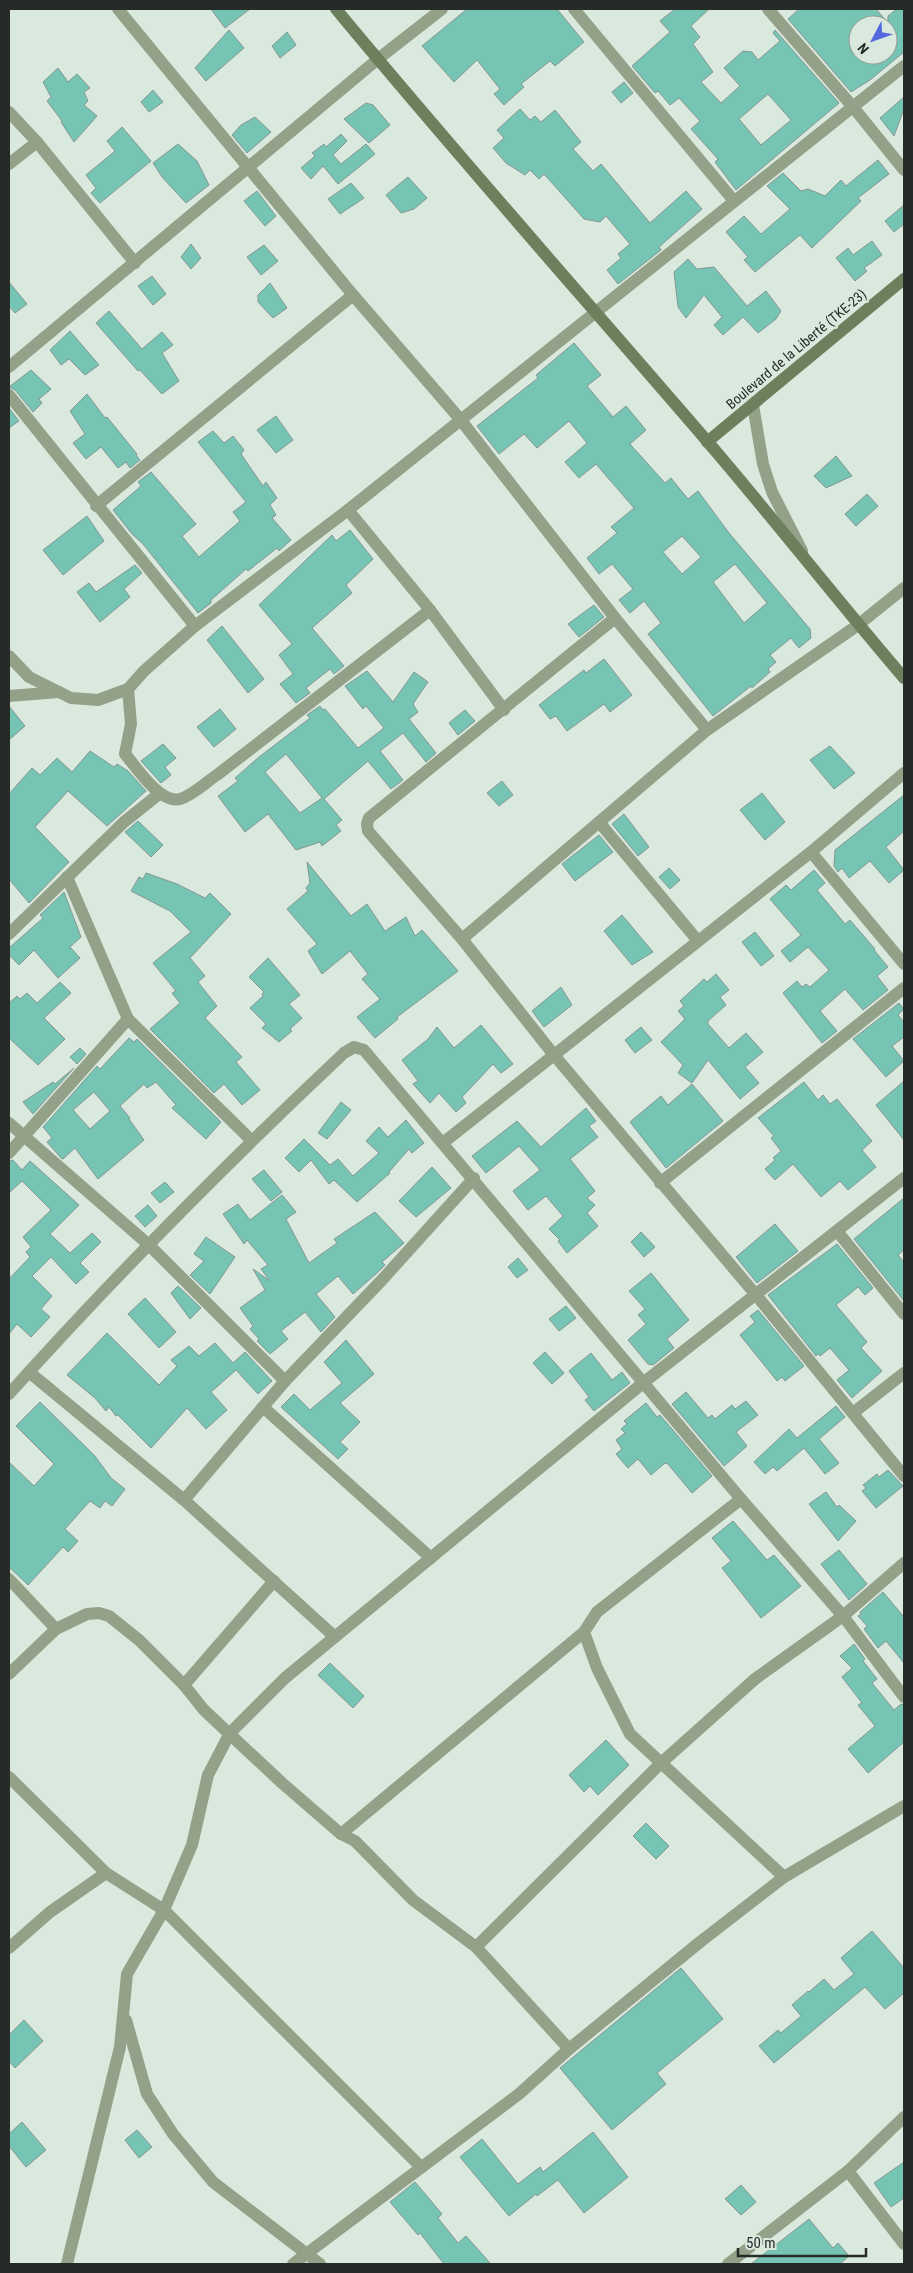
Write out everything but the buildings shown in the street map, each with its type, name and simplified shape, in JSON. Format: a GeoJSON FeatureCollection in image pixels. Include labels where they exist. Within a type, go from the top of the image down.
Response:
{"type":"FeatureCollection","features":[{"type":"Feature","properties":{"kind":"street"},"geometry":{"type":"LineString","coordinates":[[118,9],[353,295],[460,419],[616,618],[707,730]]}},
{"type":"Feature","properties":{"kind":"street"},"geometry":{"type":"LineString","coordinates":[[336,9],[708,442],[805,557],[858,625],[904,678]]}},
{"type":"Feature","properties":{"kind":"street"},"geometry":{"type":"LineString","coordinates":[[9,367],[378,59],[442,9]]}},
{"type":"Feature","properties":{"kind":"street"},"geometry":{"type":"LineString","coordinates":[[574,9],[734,201]]}},
{"type":"Feature","properties":{"kind":"street"},"geometry":{"type":"LineString","coordinates":[[768,9],[853,107],[904,170]]}},
{"type":"Feature","properties":{"kind":"street"},"geometry":{"type":"LineString","coordinates":[[9,656],[29,677],[71,698],[98,700],[128,689],[144,671],[194,626],[348,510],[904,66]]}},
{"type":"Feature","properties":{"kind":"street"},"geometry":{"type":"LineString","coordinates":[[9,112],[37,142],[135,263]]}},
{"type":"Feature","properties":{"kind":"street"},"geometry":{"type":"LineString","coordinates":[[9,164],[37,142]]}},
{"type":"Feature","properties":{"kind":"street","name":"Boulevard de la Liberté (TKE-23)"},"geometry":{"type":"LineString","coordinates":[[708,442],[904,279]]}},
{"type":"Feature","properties":{"kind":"street"},"geometry":{"type":"LineString","coordinates":[[96,506],[353,295]]}},
{"type":"Feature","properties":{"kind":"street"},"geometry":{"type":"LineString","coordinates":[[9,395],[194,626]]}},
{"type":"Feature","properties":{"kind":"street"},"geometry":{"type":"LineString","coordinates":[[754,405],[763,464],[769,483],[805,557]]}},
{"type":"Feature","properties":{"kind":"street"},"geometry":{"type":"LineString","coordinates":[[348,510],[430,610],[504,710]]}},
{"type":"Feature","properties":{"kind":"street"},"geometry":{"type":"LineString","coordinates":[[462,939],[707,730],[858,625],[904,588]]}},
{"type":"Feature","properties":{"kind":"street"},"geometry":{"type":"LineString","coordinates":[[128,689],[131,724],[125,754],[160,794],[170,800],[182,798],[217,775],[430,610]]}},
{"type":"Feature","properties":{"kind":"street"},"geometry":{"type":"LineString","coordinates":[[616,618],[369,818],[367,824],[368,831],[462,939],[554,1055],[756,1295],[904,1476]]}},
{"type":"Feature","properties":{"kind":"street"},"geometry":{"type":"LineString","coordinates":[[9,696],[59,692]]}},
{"type":"Feature","properties":{"kind":"street"},"geometry":{"type":"LineString","coordinates":[[444,1142],[812,852],[904,773]]}},
{"type":"Feature","properties":{"kind":"street"},"geometry":{"type":"LineString","coordinates":[[9,934],[124,822],[160,794]]}},
{"type":"Feature","properties":{"kind":"street"},"geometry":{"type":"LineString","coordinates":[[599,822],[698,941]]}},
{"type":"Feature","properties":{"kind":"street"},"geometry":{"type":"LineString","coordinates":[[812,852],[904,964]]}},
{"type":"Feature","properties":{"kind":"street"},"geometry":{"type":"LineString","coordinates":[[67,877],[128,1019],[251,1140]]}},
{"type":"Feature","properties":{"kind":"street"},"geometry":{"type":"LineString","coordinates":[[660,1183],[904,988]]}},
{"type":"Feature","properties":{"kind":"street"},"geometry":{"type":"LineString","coordinates":[[9,1153],[128,1019]]}},
{"type":"Feature","properties":{"kind":"street"},"geometry":{"type":"LineString","coordinates":[[9,1394],[251,1140],[344,1053],[354,1047],[364,1050],[444,1142],[741,1499],[843,1616],[904,1697]]}},
{"type":"Feature","properties":{"kind":"street"},"geometry":{"type":"LineString","coordinates":[[9,1123],[149,1245],[285,1381]]}},
{"type":"Feature","properties":{"kind":"street"},"geometry":{"type":"LineString","coordinates":[[184,1500],[285,1381],[381,1281],[474,1178]]}},
{"type":"Feature","properties":{"kind":"street"},"geometry":{"type":"LineString","coordinates":[[66,2264],[120,2047],[127,1974],[164,1910],[192,1845],[208,1775],[230,1733],[286,1678],[643,1383],[904,1178]]}},
{"type":"Feature","properties":{"kind":"street"},"geometry":{"type":"LineString","coordinates":[[837,1231],[904,1314]]}},
{"type":"Feature","properties":{"kind":"street"},"geometry":{"type":"LineString","coordinates":[[28,1372],[184,1500],[335,1637]]}},
{"type":"Feature","properties":{"kind":"street"},"geometry":{"type":"LineString","coordinates":[[853,1413],[904,1373]]}},
{"type":"Feature","properties":{"kind":"street"},"geometry":{"type":"LineString","coordinates":[[263,1407],[431,1558]]}},
{"type":"Feature","properties":{"kind":"street"},"geometry":{"type":"LineString","coordinates":[[341,1834],[584,1632],[597,1612],[741,1499]]}},
{"type":"Feature","properties":{"kind":"street"},"geometry":{"type":"LineString","coordinates":[[476,1947],[661,1763],[755,1679],[843,1616],[904,1564]]}},
{"type":"Feature","properties":{"kind":"street"},"geometry":{"type":"LineString","coordinates":[[9,1579],[56,1629]]}},
{"type":"Feature","properties":{"kind":"street"},"geometry":{"type":"LineString","coordinates":[[184,1685],[274,1581]]}},
{"type":"Feature","properties":{"kind":"street"},"geometry":{"type":"LineString","coordinates":[[9,1674],[56,1629],[87,1614],[99,1613],[109,1616],[139,1640],[184,1685],[204,1710],[282,1783],[341,1834],[355,1841],[414,1900],[476,1947],[570,2049]]}},
{"type":"Feature","properties":{"kind":"street"},"geometry":{"type":"LineString","coordinates":[[584,1632],[597,1668],[630,1734],[784,1877]]}},
{"type":"Feature","properties":{"kind":"street"},"geometry":{"type":"LineString","coordinates":[[9,1777],[106,1873],[164,1910],[421,2167]]}},
{"type":"Feature","properties":{"kind":"street"},"geometry":{"type":"LineString","coordinates":[[293,2264],[520,2094],[570,2049],[700,1942],[784,1877],[904,1806]]}},
{"type":"Feature","properties":{"kind":"street"},"geometry":{"type":"LineString","coordinates":[[9,1948],[50,1912],[106,1873]]}},
{"type":"Feature","properties":{"kind":"street"},"geometry":{"type":"LineString","coordinates":[[124,2014],[148,2094],[173,2134],[213,2182],[320,2264]]}},
{"type":"Feature","properties":{"kind":"street"},"geometry":{"type":"LineString","coordinates":[[728,2264],[848,2171],[904,2117]]}},
{"type":"Feature","properties":{"kind":"street"},"geometry":{"type":"LineString","coordinates":[[848,2171],[904,2244]]}}]}
